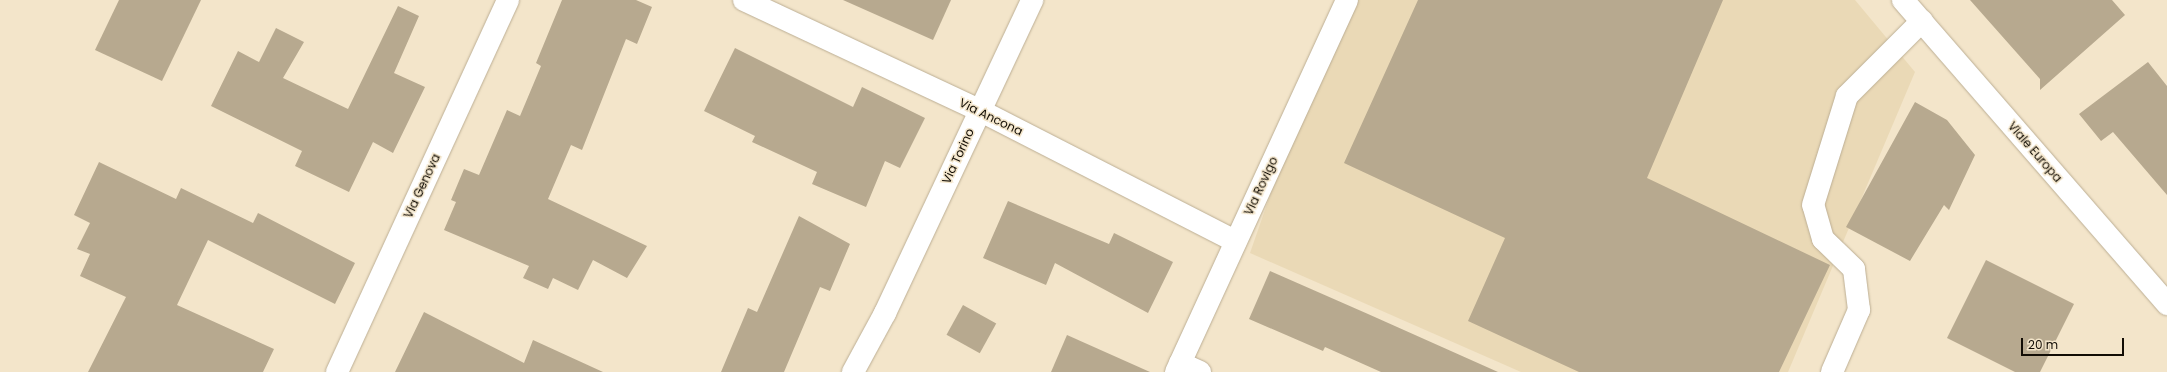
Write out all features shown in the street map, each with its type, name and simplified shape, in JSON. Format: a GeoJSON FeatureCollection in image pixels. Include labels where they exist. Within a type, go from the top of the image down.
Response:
{"type":"FeatureCollection","features":[{"type":"Feature","properties":{"kind":"street","name":"Via Genova"},"geometry":{"type":"LineString","coordinates":[[337,372],[508,0]]}},
{"type":"Feature","properties":{"kind":"street","name":"Via Ancona"},"geometry":{"type":"LineString","coordinates":[[744,0],[979,110],[1235,241]]}},
{"type":"Feature","properties":{"kind":"street","name":"Via Torino"},"geometry":{"type":"LineString","coordinates":[[853,372],[886,313],[979,110],[1032,0]]}},
{"type":"Feature","properties":{"kind":"street","name":"Via Rovigo"},"geometry":{"type":"LineString","coordinates":[[1178,368],[1235,241],[1348,0]]}},
{"type":"Feature","properties":{"kind":"street","name":"Viale Europa"},"geometry":{"type":"LineString","coordinates":[[1903,0],[2167,304]]}},
{"type":"Feature","properties":{"kind":"street"},"geometry":{"type":"LineString","coordinates":[[1832,372],[1859,310],[1854,270],[1823,239],[1813,205],[1847,96],[1922,21]]}},
{"type":"Feature","properties":{"kind":"street"},"geometry":{"type":"LineString","coordinates":[[1178,368],[1200,372]]}},
{"type":"Feature","properties":{"kind":"shaded area"},"geometry":{"type":"Polygon","coordinates":[[[1338,0],[1855,0],[1915,72],[1788,372],[1521,372],[1250,253],[1338,0]]]}},
{"type":"Feature","properties":{"kind":"building"},"geometry":{"type":"Polygon","coordinates":[[[119,0],[201,0],[162,81],[95,50],[119,0]]]}},
{"type":"Feature","properties":{"kind":"building"},"geometry":{"type":"Polygon","coordinates":[[[562,0],[636,0],[652,7],[637,44],[626,39],[582,150],[571,145],[548,199],[647,246],[627,278],[593,260],[578,290],[553,278],[548,289],[523,278],[529,266],[444,230],[456,202],[451,200],[464,169],[479,175],[507,110],[520,116],[541,66],[536,63],[562,0]]]}},
{"type":"Feature","properties":{"kind":"building"},"geometry":{"type":"Polygon","coordinates":[[[843,0],[951,0],[933,40],[843,0]]]}},
{"type":"Feature","properties":{"kind":"building"},"geometry":{"type":"Polygon","coordinates":[[[1418,0],[1723,0],[1647,178],[1830,265],[1779,372],[1579,372],[1468,321],[1505,238],[1344,163],[1418,0]]]}},
{"type":"Feature","properties":{"kind":"building"},"geometry":{"type":"Polygon","coordinates":[[[1970,0],[2112,0],[2125,15],[2040,90],[2040,79],[1970,0]]]}},
{"type":"Feature","properties":{"kind":"building"},"geometry":{"type":"Polygon","coordinates":[[[398,6],[419,16],[394,73],[425,87],[393,153],[373,142],[349,192],[295,166],[302,151],[211,106],[238,51],[259,62],[276,28],[304,42],[283,78],[348,109],[398,6]]]}},
{"type":"Feature","properties":{"kind":"building"},"geometry":{"type":"Polygon","coordinates":[[[735,48],[853,107],[862,87],[925,118],[900,168],[885,161],[866,207],[812,184],[817,172],[752,142],[755,136],[704,111],[735,48]]]}},
{"type":"Feature","properties":{"kind":"building"},"geometry":{"type":"Polygon","coordinates":[[[2148,62],[2167,86],[2167,195],[2113,132],[2101,141],[2079,114],[2148,62]]]}},
{"type":"Feature","properties":{"kind":"building"},"geometry":{"type":"Polygon","coordinates":[[[1915,102],[1947,120],[1975,155],[1949,210],[1944,205],[1910,261],[1846,227],[1915,102]]]}},
{"type":"Feature","properties":{"kind":"building"},"geometry":{"type":"Polygon","coordinates":[[[99,162],[176,199],[181,188],[253,223],[258,213],[355,263],[335,304],[208,240],[177,305],[274,349],[263,372],[88,372],[126,297],[80,276],[90,254],[77,249],[90,223],[74,215],[99,162]]]}},
{"type":"Feature","properties":{"kind":"building"},"geometry":{"type":"Polygon","coordinates":[[[1008,201],[1109,244],[1114,233],[1173,262],[1148,313],[1055,263],[1046,285],[983,258],[1008,201]]]}},
{"type":"Feature","properties":{"kind":"building"},"geometry":{"type":"Polygon","coordinates":[[[799,216],[850,244],[830,291],[820,287],[784,372],[721,372],[748,308],[757,312],[799,216]]]}},
{"type":"Feature","properties":{"kind":"building"},"geometry":{"type":"Polygon","coordinates":[[[1986,260],[2074,304],[2040,372],[2015,372],[1947,338],[1986,260]]]}},
{"type":"Feature","properties":{"kind":"building"},"geometry":{"type":"Polygon","coordinates":[[[1270,271],[1498,372],[1381,372],[1325,347],[1323,351],[1249,319],[1270,271]]]}},
{"type":"Feature","properties":{"kind":"building"},"geometry":{"type":"Polygon","coordinates":[[[963,305],[996,323],[980,353],[947,335],[963,305]]]}},
{"type":"Feature","properties":{"kind":"building"},"geometry":{"type":"Polygon","coordinates":[[[424,312],[524,363],[533,340],[603,372],[395,372],[424,312]]]}},
{"type":"Feature","properties":{"kind":"building"},"geometry":{"type":"Polygon","coordinates":[[[1067,335],[1150,372],[1051,372],[1067,335]]]}}]}
